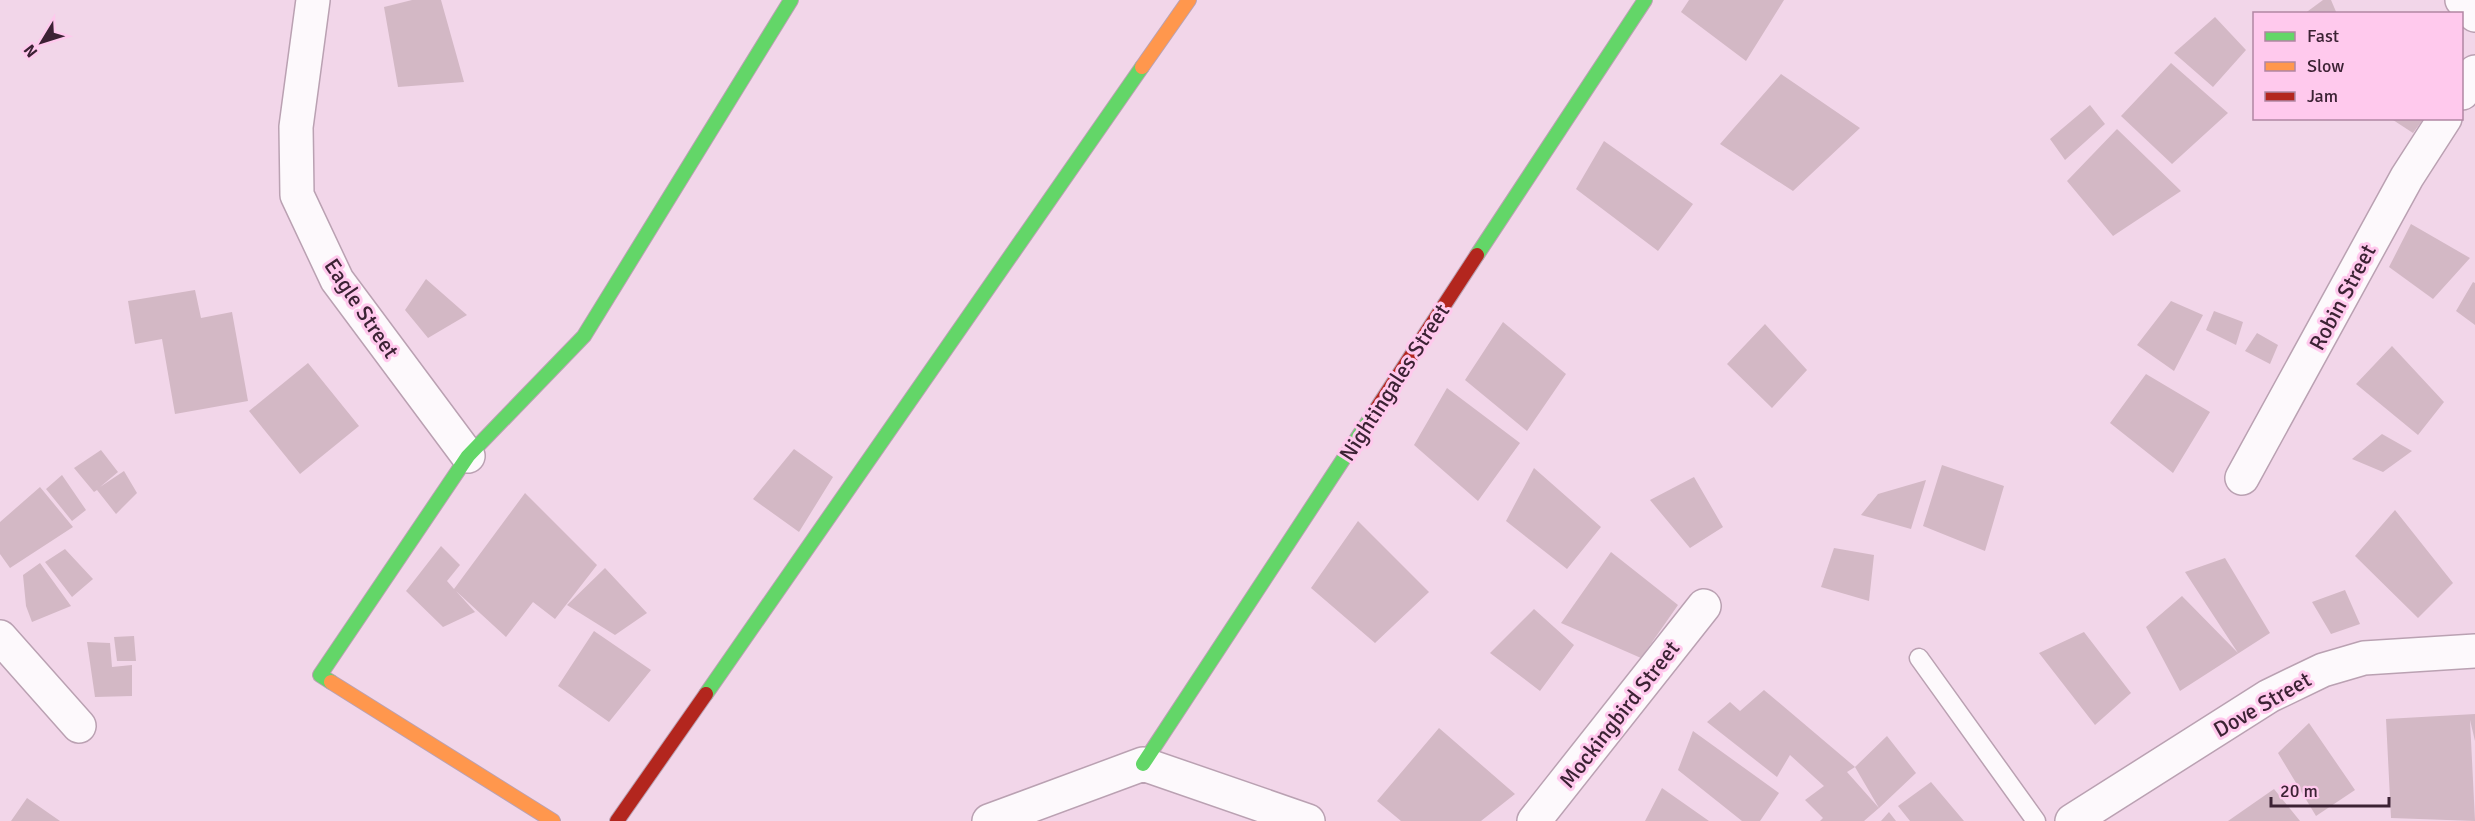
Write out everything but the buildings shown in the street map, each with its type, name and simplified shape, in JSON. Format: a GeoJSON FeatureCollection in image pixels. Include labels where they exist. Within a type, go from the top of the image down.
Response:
{"type":"FeatureCollection","features":[{"type":"Feature","properties":{"kind":"street","name":"Eagle Street"},"geometry":{"type":"LineString","coordinates":[[313,0],[296,127],[297,195],[337,280],[468,456]]}},
{"type":"Feature","properties":{"kind":"street"},"geometry":{"type":"LineString","coordinates":[[553,821],[320,675],[468,456],[584,336],[791,0]]}},
{"type":"Feature","properties":{"kind":"street"},"geometry":{"type":"LineString","coordinates":[[617,821],[1189,0]]}},
{"type":"Feature","properties":{"kind":"street","name":"Nightingales Street"},"geometry":{"type":"LineString","coordinates":[[1143,764],[1645,0]]}},
{"type":"Feature","properties":{"kind":"street"},"geometry":{"type":"LineString","coordinates":[[2462,0],[2475,15]]}},
{"type":"Feature","properties":{"kind":"street"},"geometry":{"type":"LineString","coordinates":[[2463,91],[2475,72]]}},
{"type":"Feature","properties":{"kind":"street","name":"Robin Street"},"geometry":{"type":"LineString","coordinates":[[2242,478],[2407,177],[2444,120]]}},
{"type":"Feature","properties":{"kind":"street","name":"Mockingbird Street"},"geometry":{"type":"LineString","coordinates":[[1534,821],[1704,606]]}},
{"type":"Feature","properties":{"kind":"street"},"geometry":{"type":"LineString","coordinates":[[0,637],[79,726]]}},
{"type":"Feature","properties":{"kind":"street","name":"Dove Street"},"geometry":{"type":"LineString","coordinates":[[2072,821],[2269,696],[2323,670],[2364,658],[2475,651]]}},
{"type":"Feature","properties":{"kind":"street"},"geometry":{"type":"LineString","coordinates":[[989,821],[1143,764],[1308,821]]}},
{"type":"Feature","properties":{"kind":"lane"},"geometry":{"type":"LineString","coordinates":[[1919,658],[2036,821]]}},
{"type":"Feature","properties":{"kind":"traffic: fast"},"geometry":{"type":"LineString","coordinates":[[331,682],[320,675],[468,456],[584,336],[791,0]]}},
{"type":"Feature","properties":{"kind":"traffic: fast"},"geometry":{"type":"LineString","coordinates":[[1477,255],[1645,0]]}},
{"type":"Feature","properties":{"kind":"traffic: fast"},"geometry":{"type":"LineString","coordinates":[[706,694],[1142,67]]}},
{"type":"Feature","properties":{"kind":"traffic: fast"},"geometry":{"type":"LineString","coordinates":[[1143,764],[1375,411]]}},
{"type":"Feature","properties":{"kind":"traffic: slow"},"geometry":{"type":"LineString","coordinates":[[1142,67],[1189,0]]}},
{"type":"Feature","properties":{"kind":"traffic: slow"},"geometry":{"type":"LineString","coordinates":[[331,682],[553,821]]}},
{"type":"Feature","properties":{"kind":"traffic: jam"},"geometry":{"type":"LineString","coordinates":[[1375,411],[1477,255]]}},
{"type":"Feature","properties":{"kind":"traffic: jam"},"geometry":{"type":"LineString","coordinates":[[617,821],[706,694]]}}]}
